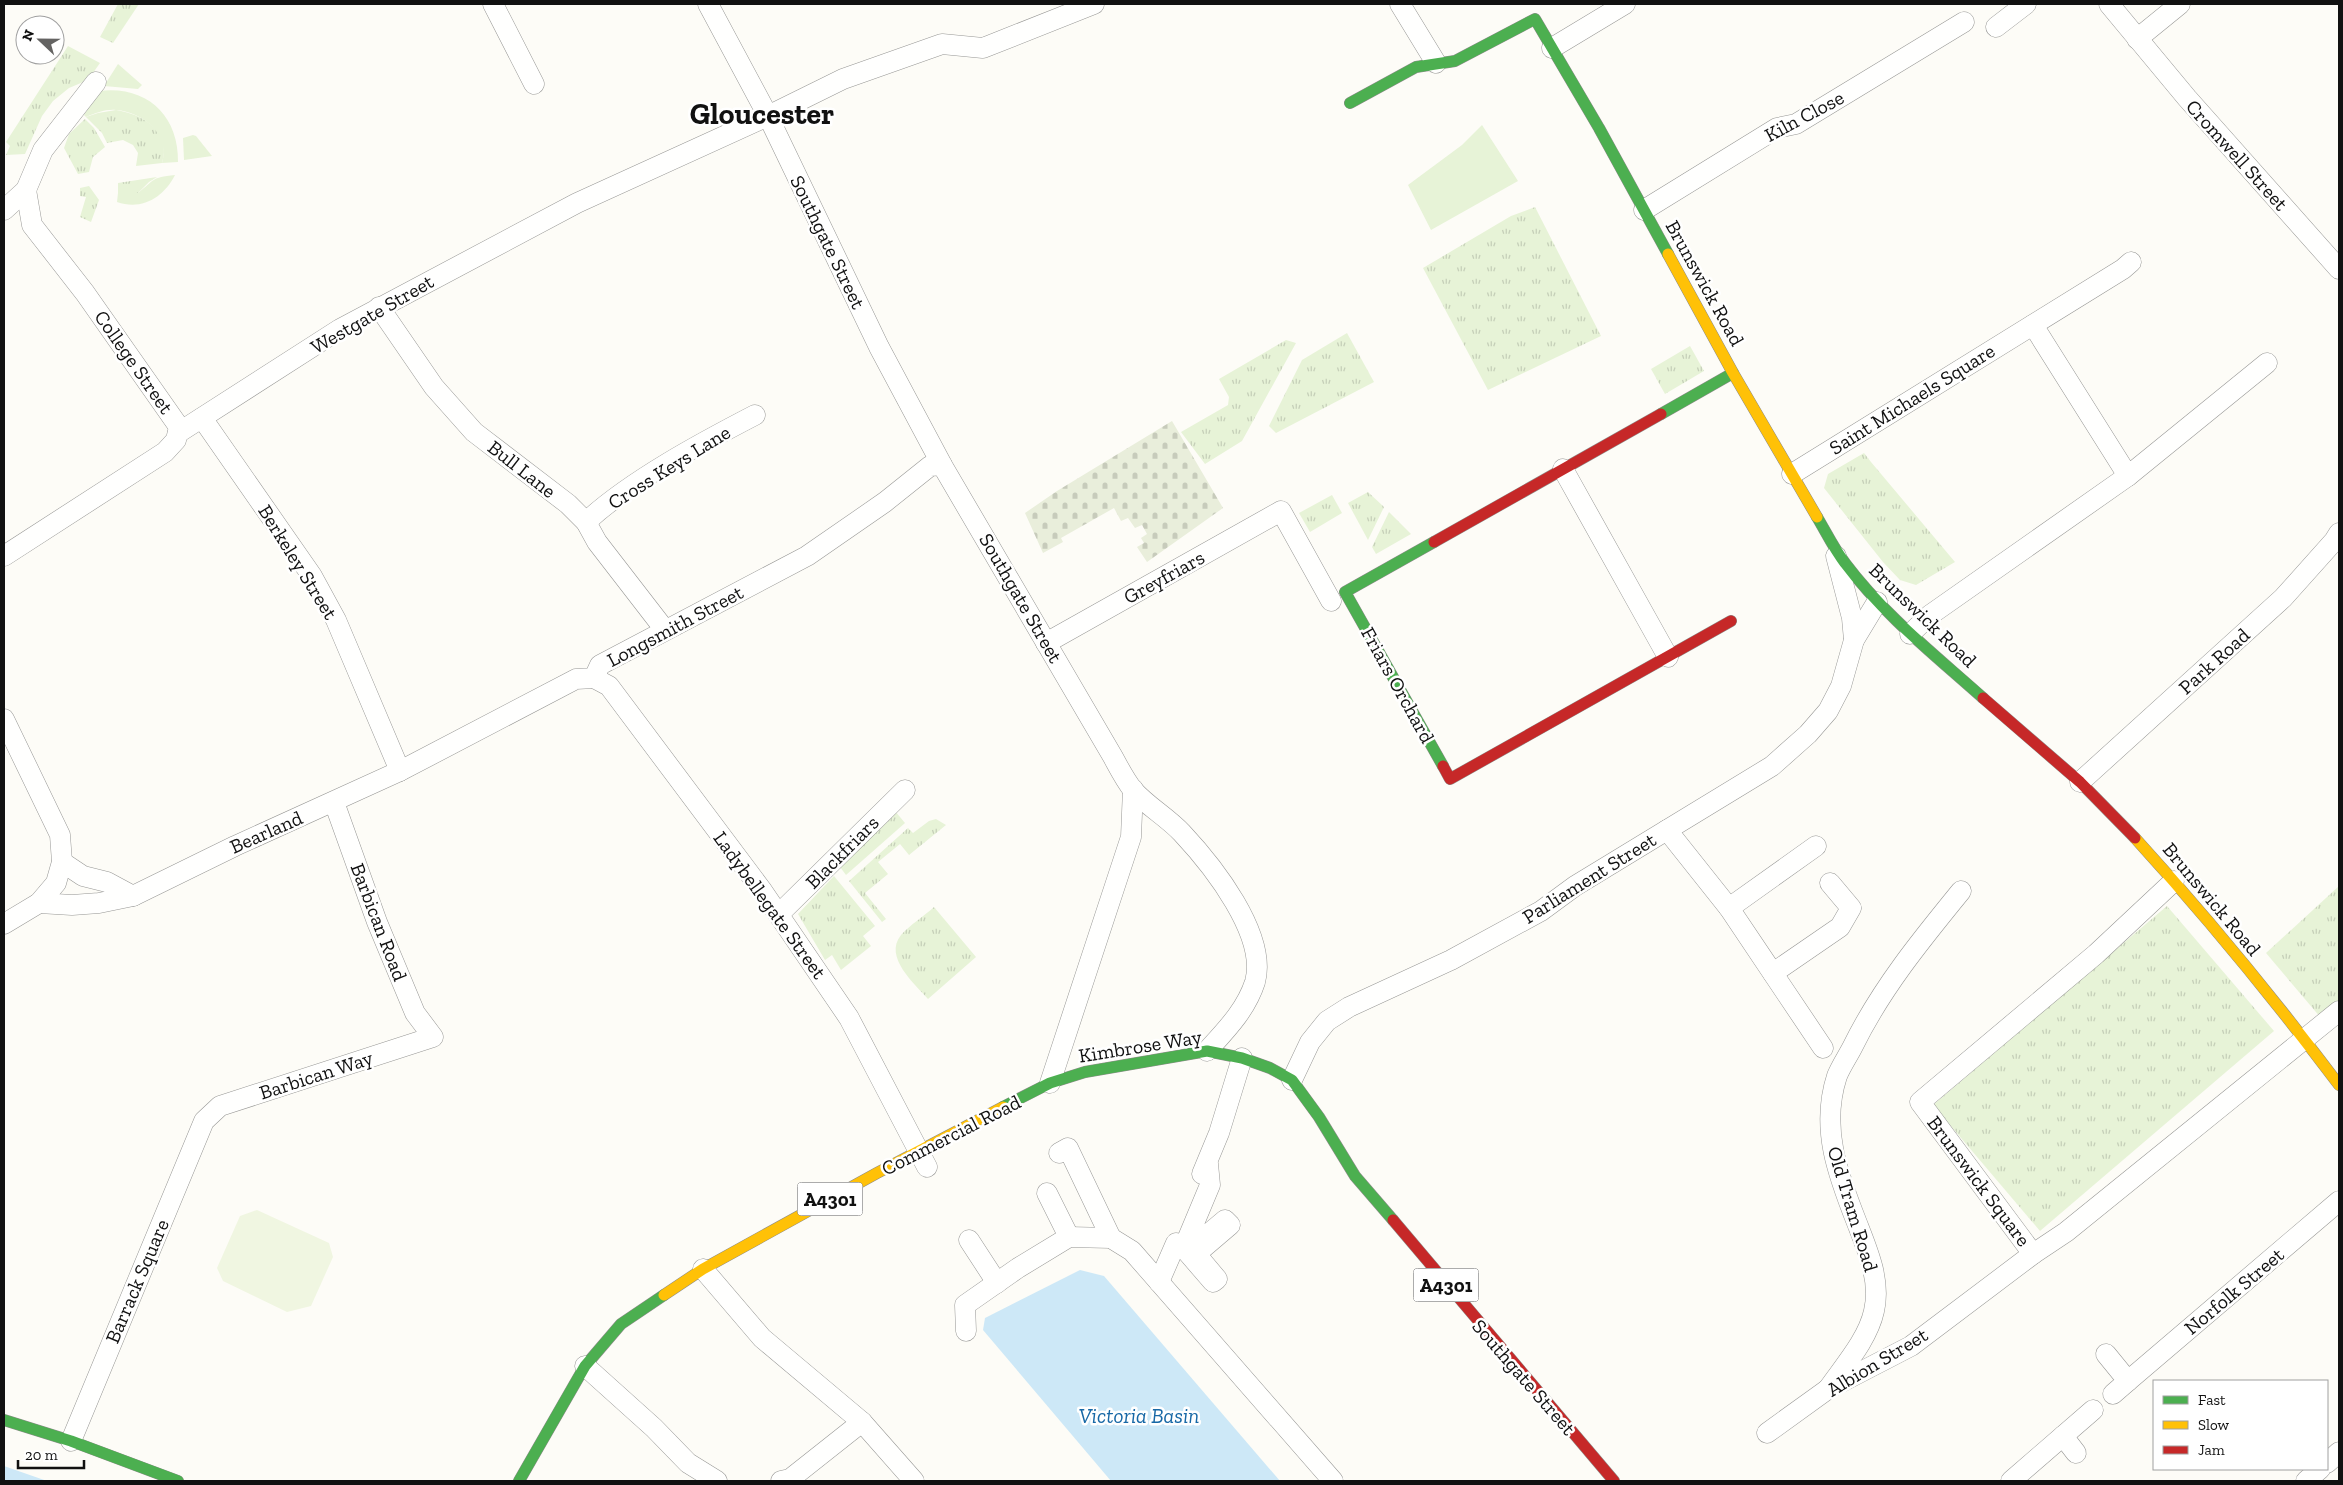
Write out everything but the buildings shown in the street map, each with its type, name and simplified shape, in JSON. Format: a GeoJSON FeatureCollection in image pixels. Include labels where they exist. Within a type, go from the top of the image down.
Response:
{"type":"FeatureCollection","features":[{"type":"Feature","properties":{"kind":"street"},"geometry":{"type":"LineString","coordinates":[[492,4],[534,84]]}},
{"type":"Feature","properties":{"kind":"street","name":"Southgate Street"},"geometry":{"type":"LineString","coordinates":[[708,4],[768,116],[879,347],[942,465],[1133,789],[1182,832],[1222,883],[1243,918],[1256,950],[1255,982],[1238,1018],[1207,1051]]}},
{"type":"Feature","properties":{"kind":"street","name":"Westgate Street"},"geometry":{"type":"LineString","coordinates":[[4,556],[164,452],[172,446],[178,433],[340,329],[577,203],[768,116],[843,79],[942,44],[983,48],[1094,4]]}},
{"type":"Feature","properties":{"kind":"street"},"geometry":{"type":"LineString","coordinates":[[1350,103],[1416,67],[1436,63],[1400,4]]}},
{"type":"Feature","properties":{"kind":"street"},"geometry":{"type":"LineString","coordinates":[[1552,48],[1625,4]]}},
{"type":"Feature","properties":{"kind":"street"},"geometry":{"type":"LineString","coordinates":[[1996,28],[2026,4]]}},
{"type":"Feature","properties":{"kind":"street","name":"Cromwell Street"},"geometry":{"type":"LineString","coordinates":[[2109,4],[2187,98],[2339,269]]}},
{"type":"Feature","properties":{"kind":"street"},"geometry":{"type":"LineString","coordinates":[[2138,39],[2180,4]]}},
{"type":"Feature","properties":{"kind":"street","name":"Brunswick Road"},"geometry":{"type":"LineString","coordinates":[[1436,63],[1455,61],[1534,19],[1644,210],[1734,373],[1826,529],[1832,545],[1844,562],[1877,602],[1910,634],[2080,782],[2174,881],[2305,1040],[2339,1085]]}},
{"type":"Feature","properties":{"kind":"street","name":"Kiln Close"},"geometry":{"type":"LineString","coordinates":[[1644,210],[1777,128],[1796,124],[1964,22]]}},
{"type":"Feature","properties":{"kind":"street"},"geometry":{"type":"LineString","coordinates":[[4,210],[26,190],[43,150],[96,82]]}},
{"type":"Feature","properties":{"kind":"street","name":"College Street"},"geometry":{"type":"LineString","coordinates":[[26,190],[32,225],[85,293],[176,422],[178,433]]}},
{"type":"Feature","properties":{"kind":"street","name":"Saint Michaels Square"},"geometry":{"type":"LineString","coordinates":[[1792,474],[2131,262]]}},
{"type":"Feature","properties":{"kind":"street","name":"Bull Lane"},"geometry":{"type":"LineString","coordinates":[[379,307],[434,387],[474,432],[568,504],[586,522],[597,542],[665,630]]}},
{"type":"Feature","properties":{"kind":"street"},"geometry":{"type":"LineString","coordinates":[[2033,325],[2128,476]]}},
{"type":"Feature","properties":{"kind":"street"},"geometry":{"type":"LineString","coordinates":[[1910,634],[1930,615],[1960,593],[2128,476],[2267,363]]}},
{"type":"Feature","properties":{"kind":"street","name":"Friars Orchard"},"geometry":{"type":"LineString","coordinates":[[1732,621],[1450,780],[1345,592],[1734,373]]}},
{"type":"Feature","properties":{"kind":"street","name":"Cross Keys Lane"},"geometry":{"type":"LineString","coordinates":[[586,522],[599,510],[663,467],[755,415]]}},
{"type":"Feature","properties":{"kind":"street","name":"Berkeley Street"},"geometry":{"type":"LineString","coordinates":[[202,418],[312,576],[336,620],[400,771]]}},
{"type":"Feature","properties":{"kind":"street","name":"Longsmith Street"},"geometry":{"type":"LineString","coordinates":[[400,771],[576,679],[594,678],[600,665],[807,556],[885,502],[930,466],[942,465]]}},
{"type":"Feature","properties":{"kind":"street"},"geometry":{"type":"LineString","coordinates":[[1563,469],[1668,657]]}},
{"type":"Feature","properties":{"kind":"street","name":"Greyfriars"},"geometry":{"type":"LineString","coordinates":[[1046,642],[1281,511],[1332,601]]}},
{"type":"Feature","properties":{"kind":"street","name":"Park Road"},"geometry":{"type":"LineString","coordinates":[[2080,782],[2283,598],[2338,541]]}},
{"type":"Feature","properties":{"kind":"street","name":"Parliament Street"},"geometry":{"type":"LineString","coordinates":[[1832,545],[1852,618],[1854,640]]}},
{"type":"Feature","properties":{"kind":"street","name":"Parliament Street"},"geometry":{"type":"LineString","coordinates":[[1292,1080],[1310,1042],[1327,1020],[1349,1007],[1451,960],[1541,911],[1575,886],[1772,766],[1808,734],[1834,700],[1847,668],[1854,640],[1877,602]]}},
{"type":"Feature","properties":{"kind":"street","name":"Ladybellegate Street"},"geometry":{"type":"LineString","coordinates":[[594,678],[609,686],[779,914],[849,1018],[922,1159]]}},
{"type":"Feature","properties":{"kind":"street"},"geometry":{"type":"LineString","coordinates":[[4,718],[60,835],[62,862],[56,883],[39,903],[4,924]]}},
{"type":"Feature","properties":{"kind":"street","name":"Bearland"},"geometry":{"type":"LineString","coordinates":[[39,903],[72,905],[99,903],[133,896],[235,846],[400,771]]}},
{"type":"Feature","properties":{"kind":"street"},"geometry":{"type":"LineString","coordinates":[[1050,1083],[1131,837],[1133,789]]}},
{"type":"Feature","properties":{"kind":"street","name":"Blackfriars"},"geometry":{"type":"LineString","coordinates":[[779,914],[905,790]]}},
{"type":"Feature","properties":{"kind":"street","name":"Barbican Road"},"geometry":{"type":"LineString","coordinates":[[334,802],[377,922],[415,1013],[433,1037]]}},
{"type":"Feature","properties":{"kind":"street"},"geometry":{"type":"LineString","coordinates":[[1666,830],[1729,908],[1823,1048]]}},
{"type":"Feature","properties":{"kind":"street"},"geometry":{"type":"LineString","coordinates":[[1729,908],[1816,846]]}},
{"type":"Feature","properties":{"kind":"street"},"geometry":{"type":"LineString","coordinates":[[62,862],[83,876],[106,882],[133,896]]}},
{"type":"Feature","properties":{"kind":"street","name":"Brunswick Square"},"geometry":{"type":"LineString","coordinates":[[2174,881],[2096,954],[1920,1102],[2033,1254],[2066,1232],[2339,1011]]}},
{"type":"Feature","properties":{"kind":"street"},"geometry":{"type":"LineString","coordinates":[[1773,973],[1840,927],[1851,908],[1830,882]]}},
{"type":"Feature","properties":{"kind":"street","name":"Old Tram Road"},"geometry":{"type":"LineString","coordinates":[[1828,1390],[1867,1328],[1874,1311],[1875,1291],[1872,1261],[1842,1186],[1832,1153],[1830,1123],[1837,1076],[1859,1033],[1897,970],[1961,891]]}},
{"type":"Feature","properties":{"kind":"street","name":"Barbican Way"},"geometry":{"type":"LineString","coordinates":[[204,1121],[220,1106],[433,1037]]}},
{"type":"Feature","properties":{"kind":"street","name":"Kimbrose Way"},"geometry":{"type":"LineString","coordinates":[[1050,1083],[1085,1072],[1207,1051],[1242,1058],[1270,1068],[1292,1080]]}},
{"type":"Feature","properties":{"kind":"street"},"geometry":{"type":"LineString","coordinates":[[1159,1282],[1176,1243],[1182,1246],[1213,1282],[1217,1278],[1196,1254],[1230,1225],[1225,1220],[1193,1247],[1187,1240],[1210,1185],[1205,1169],[1220,1133],[1242,1058]]}},
{"type":"Feature","properties":{"kind":"street","name":"Southgate Street"},"geometry":{"type":"LineString","coordinates":[[1292,1080],[1319,1117],[1355,1176],[1614,1481]]}},
{"type":"Feature","properties":{"kind":"street","name":"Commercial Road"},"geometry":{"type":"LineString","coordinates":[[519,1481],[585,1366],[621,1324],[703,1269],[922,1159],[1050,1083]]}},
{"type":"Feature","properties":{"kind":"street","name":"Barrack Square"},"geometry":{"type":"LineString","coordinates":[[71,1441],[204,1121]]}},
{"type":"Feature","properties":{"kind":"street"},"geometry":{"type":"LineString","coordinates":[[1059,1153],[1068,1148],[1111,1238]]}},
{"type":"Feature","properties":{"kind":"street"},"geometry":{"type":"LineString","coordinates":[[1047,1193],[1069,1237]]}},
{"type":"Feature","properties":{"kind":"street","name":"Norfolk Street"},"geometry":{"type":"LineString","coordinates":[[2113,1394],[2339,1200]]}},
{"type":"Feature","properties":{"kind":"street"},"geometry":{"type":"LineString","coordinates":[[966,1331],[965,1305],[997,1283],[1069,1237],[1111,1238],[1132,1251],[1333,1481]]}},
{"type":"Feature","properties":{"kind":"street"},"geometry":{"type":"LineString","coordinates":[[969,1240],[997,1283]]}},
{"type":"Feature","properties":{"kind":"street","name":"Albion Street"},"geometry":{"type":"LineString","coordinates":[[1767,1433],[1828,1390],[1911,1346],[2033,1254]]}},
{"type":"Feature","properties":{"kind":"street"},"geometry":{"type":"LineString","coordinates":[[703,1269],[762,1338],[862,1422],[914,1481]]}},
{"type":"Feature","properties":{"kind":"street"},"geometry":{"type":"LineString","coordinates":[[2106,1354],[2128,1381]]}},
{"type":"Feature","properties":{"kind":"street"},"geometry":{"type":"LineString","coordinates":[[585,1366],[654,1428],[688,1463],[716,1481]]}},
{"type":"Feature","properties":{"kind":"street"},"geometry":{"type":"LineString","coordinates":[[2011,1481],[2093,1410]]}},
{"type":"Feature","properties":{"kind":"street"},"geometry":{"type":"LineString","coordinates":[[4,1420],[71,1441],[178,1481]]}},
{"type":"Feature","properties":{"kind":"street"},"geometry":{"type":"LineString","coordinates":[[782,1481],[790,1479],[862,1422]]}},
{"type":"Feature","properties":{"kind":"street"},"geometry":{"type":"LineString","coordinates":[[2063,1436],[2076,1453]]}},
{"type":"Feature","properties":{"kind":"street"},"geometry":{"type":"LineString","coordinates":[[2328,1462],[2339,1452]]}},
{"type":"Feature","properties":{"kind":"street"},"geometry":{"type":"LineString","coordinates":[[2306,1481],[2319,1470]]}},
{"type":"Feature","properties":{"kind":"green space"},"geometry":{"type":"Polygon","coordinates":[[[118,4],[139,4],[113,43],[100,37],[118,4]]]}},
{"type":"Feature","properties":{"kind":"green space"},"geometry":{"type":"Polygon","coordinates":[[[68,46],[100,63],[88,80],[69,88],[53,101],[42,116],[25,154],[6,155],[10,146],[6,142],[56,65],[65,65],[65,51],[68,46]]]}},
{"type":"Feature","properties":{"kind":"green space"},"geometry":{"type":"Polygon","coordinates":[[[118,64],[142,85],[138,89],[104,86],[118,64]]]}},
{"type":"Feature","properties":{"kind":"green space"},"geometry":{"type":"Polygon","coordinates":[[[116,90],[131,93],[145,98],[156,107],[166,117],[173,130],[177,145],[178,162],[162,163],[164,153],[159,134],[145,120],[136,115],[112,110],[86,117],[84,115],[99,91],[116,90]]]}},
{"type":"Feature","properties":{"kind":"green space"},"geometry":{"type":"Polygon","coordinates":[[[116,110],[136,116],[153,126],[163,142],[162,163],[136,166],[138,153],[133,145],[123,140],[107,143],[102,133],[86,117],[116,110]]]}},
{"type":"Feature","properties":{"kind":"green space"},"geometry":{"type":"Polygon","coordinates":[[[85,119],[94,128],[105,147],[93,157],[89,172],[78,174],[64,148],[69,134],[85,119]]]}},
{"type":"Feature","properties":{"kind":"green space"},"geometry":{"type":"Polygon","coordinates":[[[1482,125],[1518,181],[1431,230],[1408,185],[1462,145],[1482,125]]]}},
{"type":"Feature","properties":{"kind":"green space"},"geometry":{"type":"Polygon","coordinates":[[[196,136],[212,156],[184,160],[183,138],[196,136]]]}},
{"type":"Feature","properties":{"kind":"green space"},"geometry":{"type":"Polygon","coordinates":[[[175,175],[165,190],[151,200],[135,205],[117,202],[118,193],[138,193],[157,178],[175,175]]]}},
{"type":"Feature","properties":{"kind":"green space"},"geometry":{"type":"Polygon","coordinates":[[[157,177],[138,193],[118,193],[118,183],[157,177]]]}},
{"type":"Feature","properties":{"kind":"green space"},"geometry":{"type":"Polygon","coordinates":[[[89,186],[99,200],[91,222],[80,217],[86,197],[80,196],[80,188],[89,186]]]}},
{"type":"Feature","properties":{"kind":"green space"},"geometry":{"type":"Polygon","coordinates":[[[1535,207],[1601,336],[1488,390],[1423,268],[1511,216],[1535,207]]]}},
{"type":"Feature","properties":{"kind":"green space"},"geometry":{"type":"Polygon","coordinates":[[[1347,333],[1374,382],[1276,433],[1269,426],[1302,360],[1347,333]]]}},
{"type":"Feature","properties":{"kind":"green space"},"geometry":{"type":"Polygon","coordinates":[[[1286,340],[1296,343],[1242,441],[1205,464],[1181,432],[1228,405],[1229,397],[1219,379],[1286,340]]]}},
{"type":"Feature","properties":{"kind":"green space"},"geometry":{"type":"Polygon","coordinates":[[[1690,346],[1704,371],[1665,394],[1651,369],[1690,346]]]}},
{"type":"Feature","properties":{"kind":"green space"},"geometry":{"type":"Polygon","coordinates":[[[1172,421],[1223,508],[1147,562],[1137,547],[1144,543],[1141,538],[1147,534],[1142,525],[1135,528],[1128,518],[1121,521],[1114,508],[1061,538],[1063,542],[1043,553],[1025,513],[1057,491],[1172,421]]]}},
{"type":"Feature","properties":{"kind":"green space"},"geometry":{"type":"Polygon","coordinates":[[[1864,453],[1955,562],[1916,585],[1900,580],[1883,562],[1824,488],[1828,474],[1864,453]]]}},
{"type":"Feature","properties":{"kind":"green space"},"geometry":{"type":"Polygon","coordinates":[[[1368,492],[1384,507],[1368,540],[1348,503],[1368,492]]]}},
{"type":"Feature","properties":{"kind":"green space"},"geometry":{"type":"Polygon","coordinates":[[[1332,495],[1342,513],[1310,532],[1299,513],[1332,495]]]}},
{"type":"Feature","properties":{"kind":"green space"},"geometry":{"type":"Polygon","coordinates":[[[1389,512],[1411,534],[1376,554],[1372,547],[1389,512]]]}},
{"type":"Feature","properties":{"kind":"green space"},"geometry":{"type":"Polygon","coordinates":[[[895,811],[905,823],[846,875],[840,867],[895,811]]]}},
{"type":"Feature","properties":{"kind":"green space"},"geometry":{"type":"Polygon","coordinates":[[[936,819],[946,825],[909,855],[900,844],[878,862],[888,874],[865,893],[886,919],[882,922],[849,881],[908,828],[913,833],[929,821],[936,819]]]}},
{"type":"Feature","properties":{"kind":"green space"},"geometry":{"type":"Polygon","coordinates":[[[834,876],[875,926],[863,936],[871,946],[841,970],[832,955],[825,960],[798,914],[834,876]]]}},
{"type":"Feature","properties":{"kind":"green space"},"geometry":{"type":"Polygon","coordinates":[[[2339,886],[2339,1002],[2321,1018],[2266,953],[2339,886]]]}},
{"type":"Feature","properties":{"kind":"green space"},"geometry":{"type":"Polygon","coordinates":[[[2167,906],[2274,1031],[2040,1231],[1933,1105],[2167,906]]]}},
{"type":"Feature","properties":{"kind":"green space"},"geometry":{"type":"Polygon","coordinates":[[[934,907],[976,957],[928,999],[903,970],[898,961],[896,943],[901,935],[934,907]]]}},
{"type":"Feature","properties":{"kind":"green space"},"geometry":{"type":"Polygon","coordinates":[[[257,1210],[329,1243],[333,1257],[311,1306],[287,1312],[223,1281],[217,1268],[240,1216],[257,1210]]]}},
{"type":"Feature","properties":{"kind":"water","name":"Victoria Basin"},"geometry":{"type":"Polygon","coordinates":[[[1080,1270],[1104,1276],[1280,1481],[1111,1481],[983,1330],[985,1318],[1080,1270]]]}},
{"type":"Feature","properties":{"kind":"water"},"geometry":{"type":"Polygon","coordinates":[[[4,1466],[47,1481],[4,1481],[4,1466]]]}},
{"type":"Feature","properties":{"kind":"traffic: fast"},"geometry":{"type":"LineString","coordinates":[[1350,103],[1416,67],[1455,61],[1535,19],[1599,128],[1668,254]]}},
{"type":"Feature","properties":{"kind":"traffic: fast"},"geometry":{"type":"LineString","coordinates":[[1661,414],[1733,373]]}},
{"type":"Feature","properties":{"kind":"traffic: fast"},"geometry":{"type":"LineString","coordinates":[[1817,517],[1841,558],[1876,600],[1983,698]]}},
{"type":"Feature","properties":{"kind":"traffic: fast"},"geometry":{"type":"LineString","coordinates":[[1434,542],[1345,592],[1443,766]]}},
{"type":"Feature","properties":{"kind":"traffic: fast"},"geometry":{"type":"LineString","coordinates":[[1003,1107],[1050,1083],[1085,1072],[1207,1051],[1242,1058],[1270,1068],[1292,1080],[1319,1117],[1355,1176],[1393,1220]]}},
{"type":"Feature","properties":{"kind":"traffic: fast"},"geometry":{"type":"LineString","coordinates":[[519,1481],[585,1366],[621,1324],[664,1295]]}},
{"type":"Feature","properties":{"kind":"traffic: fast"},"geometry":{"type":"LineString","coordinates":[[4,1420],[71,1441],[178,1481]]}},
{"type":"Feature","properties":{"kind":"traffic: slow"},"geometry":{"type":"LineString","coordinates":[[1668,254],[1733,373],[1817,517]]}},
{"type":"Feature","properties":{"kind":"traffic: slow"},"geometry":{"type":"LineString","coordinates":[[2135,838],[2240,959],[2339,1085]]}},
{"type":"Feature","properties":{"kind":"traffic: slow"},"geometry":{"type":"LineString","coordinates":[[664,1295],[703,1269],[877,1173],[1003,1107]]}},
{"type":"Feature","properties":{"kind":"traffic: jam"},"geometry":{"type":"LineString","coordinates":[[1434,542],[1661,414]]}},
{"type":"Feature","properties":{"kind":"traffic: jam"},"geometry":{"type":"LineString","coordinates":[[1443,766],[1450,779],[1731,621]]}},
{"type":"Feature","properties":{"kind":"traffic: jam"},"geometry":{"type":"LineString","coordinates":[[1983,698],[2080,782],[2135,838]]}},
{"type":"Feature","properties":{"kind":"traffic: jam"},"geometry":{"type":"LineString","coordinates":[[1393,1220],[1614,1481]]}},
{"type":"Feature","properties":{"kind":"district","name":"Gloucester"},"geometry":{"type":"Point","coordinates":[762,114]}}]}
